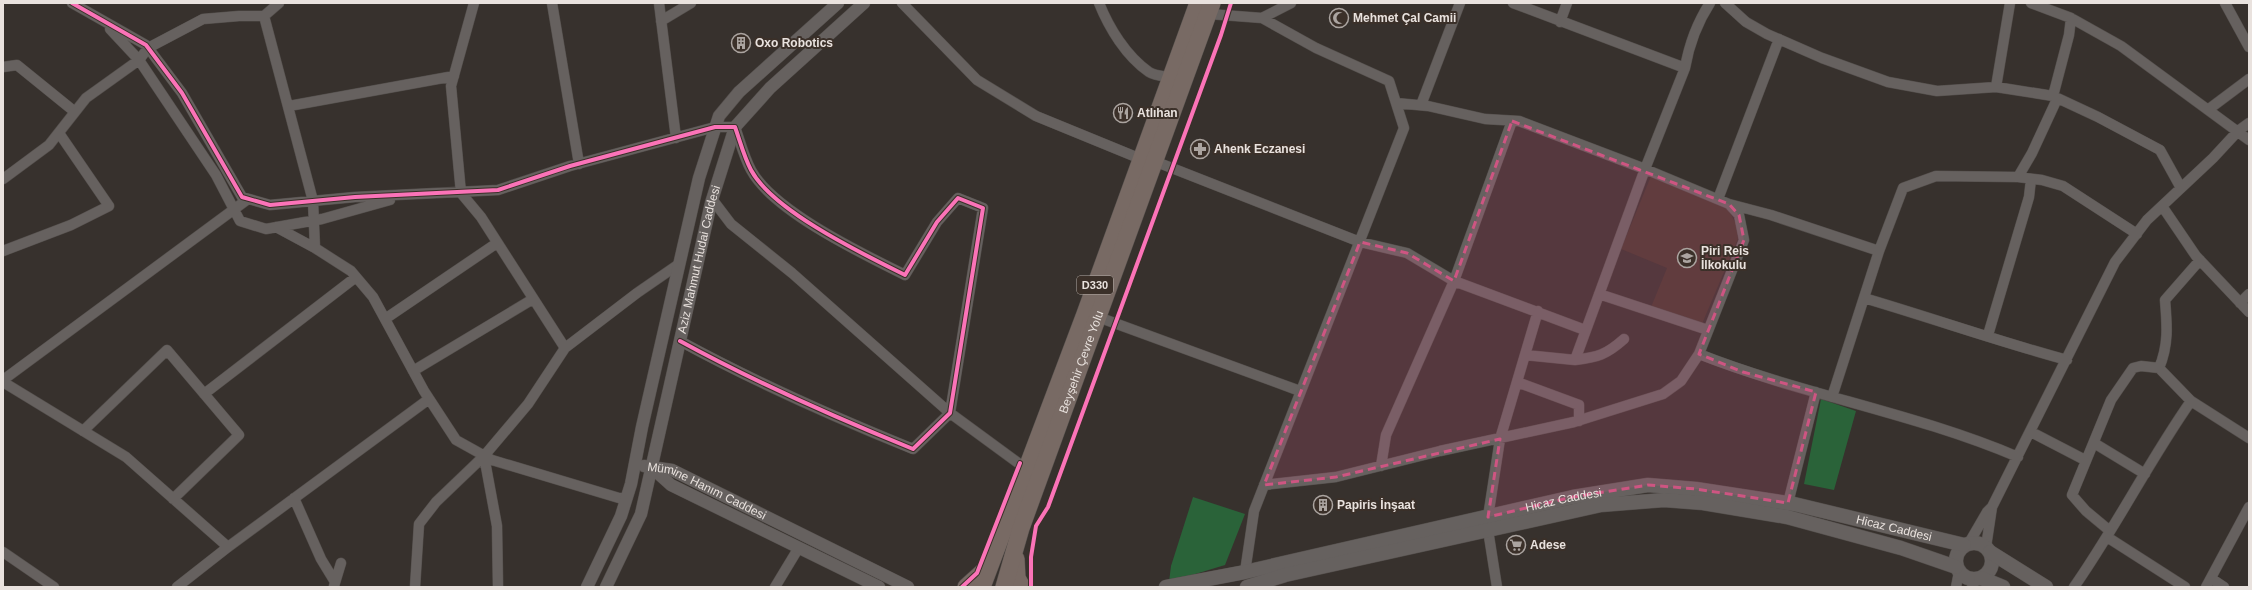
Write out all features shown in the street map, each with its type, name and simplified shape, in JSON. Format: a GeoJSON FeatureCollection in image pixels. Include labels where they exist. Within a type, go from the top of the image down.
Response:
{"type":"FeatureCollection","features":[{"type":"Feature","properties":{"kind":"highway","name":"Beyşehir Çevre Yolu"},"geometry":{"type":"LineString","coordinates":[[989,566],[1025,468],[1085,314],[1148,160],[1206,7]]}},
{"type":"Feature","properties":{"kind":"highway","name":"Beyşehir Çevre Yolu"},"geometry":{"type":"LineString","coordinates":[[1004,587],[1015,549],[1098,317],[1148,160],[1170,77],[1192,25],[1206,7]]}},
{"type":"Feature","properties":{"kind":"highway"},"geometry":{"type":"LineString","coordinates":[[1015,549],[1017,578],[1022,587]]}},
{"type":"Feature","properties":{"kind":"highway"},"geometry":{"type":"LineString","coordinates":[[966,587],[989,566]]}},
{"type":"Feature","properties":{"kind":"highway","name":"D330"},"geometry":{"type":"LineString","coordinates":[[982,587],[989,566]]}},
{"type":"Feature","properties":{"kind":"main road","name":"Hicaz Caddesi"},"geometry":{"type":"LineString","coordinates":[[1246,587],[1285,575],[1488,524],[1573,497],[1648,485],[1696,489],[1788,503],[1966,544]]}},
{"type":"Feature","properties":{"kind":"main road","name":"Hicaz Caddesi"},"geometry":{"type":"LineString","coordinates":[[1166,587],[1488,524],[1601,506],[1664,500],[1702,503],[1787,517],[1901,548],[1957,570]]}},
{"type":"Feature","properties":{"kind":"main road"},"geometry":{"type":"LineString","coordinates":[[2003,587],[1976,582],[1963,577],[1957,570],[1956,555],[1966,544],[1981,544],[2046,587]]}},
{"type":"Feature","properties":{"kind":"main road"},"geometry":{"type":"LineString","coordinates":[[1976,582],[1990,570],[1992,564],[1988,550]]}},
{"type":"Feature","properties":{"kind":"street"},"geometry":{"type":"LineString","coordinates":[[72,3],[148,48],[182,93],[242,197],[270,205],[498,190],[579,164],[715,127],[735,127],[751,171],[778,201],[846,245],[905,275],[937,222],[958,198],[983,208],[950,413],[913,449],[820,409],[714,359],[680,341]]}},
{"type":"Feature","properties":{"kind":"street"},"geometry":{"type":"LineString","coordinates":[[3,179],[49,145],[86,98],[139,60],[148,48],[203,19],[239,16],[264,16],[279,3]]}},
{"type":"Feature","properties":{"kind":"street"},"geometry":{"type":"LineString","coordinates":[[474,3],[451,86],[461,193],[481,217],[565,348]]}},
{"type":"Feature","properties":{"kind":"street"},"geometry":{"type":"LineString","coordinates":[[552,3],[579,164]]}},
{"type":"Feature","properties":{"kind":"street"},"geometry":{"type":"LineString","coordinates":[[658,3],[676,138]]}},
{"type":"Feature","properties":{"kind":"street"},"geometry":{"type":"LineString","coordinates":[[661,21],[691,3]]}},
{"type":"Feature","properties":{"kind":"street","name":"Aziz Mahmut Hudai Caddesi"},"geometry":{"type":"LineString","coordinates":[[587,587],[621,516],[627,498],[699,178],[719,116],[739,92],[838,3]]}},
{"type":"Feature","properties":{"kind":"street","name":"Aziz Mahmut Hudai Caddesi"},"geometry":{"type":"LineString","coordinates":[[606,587],[641,514],[712,199],[735,127],[770,88],[864,3]]}},
{"type":"Feature","properties":{"kind":"street"},"geometry":{"type":"LineString","coordinates":[[902,3],[977,80],[1036,116],[1360,242],[1407,252],[1454,281],[1538,311],[1585,330]]}},
{"type":"Feature","properties":{"kind":"street"},"geometry":{"type":"LineString","coordinates":[[1099,3],[1106,20],[1130,55],[1150,73],[1170,77]]}},
{"type":"Feature","properties":{"kind":"street"},"geometry":{"type":"LineString","coordinates":[[1262,18],[1291,3]]}},
{"type":"Feature","properties":{"kind":"street"},"geometry":{"type":"LineString","coordinates":[[1421,105],[1460,3]]}},
{"type":"Feature","properties":{"kind":"street"},"geometry":{"type":"LineString","coordinates":[[1512,3],[1685,68]]}},
{"type":"Feature","properties":{"kind":"street"},"geometry":{"type":"LineString","coordinates":[[1560,22],[1567,3]]}},
{"type":"Feature","properties":{"kind":"street"},"geometry":{"type":"LineString","coordinates":[[1574,360],[1645,169],[1685,68],[1687,52],[1701,17],[1710,3]]}},
{"type":"Feature","properties":{"kind":"street"},"geometry":{"type":"LineString","coordinates":[[1725,3],[1746,22],[1779,39],[1822,58],[1888,82],[1937,92],[1996,87],[2055,98],[2160,150],[2181,188]]}},
{"type":"Feature","properties":{"kind":"street"},"geometry":{"type":"LineString","coordinates":[[1996,87],[2010,3]]}},
{"type":"Feature","properties":{"kind":"street"},"geometry":{"type":"LineString","coordinates":[[2031,3],[2071,18],[2121,46],[2209,109],[2249,140]]}},
{"type":"Feature","properties":{"kind":"street"},"geometry":{"type":"LineString","coordinates":[[2225,3],[2249,47]]}},
{"type":"Feature","properties":{"kind":"street"},"geometry":{"type":"LineString","coordinates":[[1206,7],[1262,18],[1316,48],[1389,81],[1404,128],[1254,511],[1245,572]]}},
{"type":"Feature","properties":{"kind":"street"},"geometry":{"type":"LineString","coordinates":[[264,16],[313,201],[315,248]]}},
{"type":"Feature","properties":{"kind":"street"},"geometry":{"type":"LineString","coordinates":[[2018,177],[2032,153],[2055,98],[2071,18]]}},
{"type":"Feature","properties":{"kind":"street"},"geometry":{"type":"LineString","coordinates":[[103,21],[139,60],[216,175],[240,221],[266,229],[276,228],[314,220],[406,195]]}},
{"type":"Feature","properties":{"kind":"street"},"geometry":{"type":"LineString","coordinates":[[1718,199],[1779,39]]}},
{"type":"Feature","properties":{"kind":"street"},"geometry":{"type":"LineString","coordinates":[[3,67],[16,65],[75,112]]}},
{"type":"Feature","properties":{"kind":"street"},"geometry":{"type":"LineString","coordinates":[[289,106],[454,76]]}},
{"type":"Feature","properties":{"kind":"street"},"geometry":{"type":"LineString","coordinates":[[2209,109],[2249,79]]}},
{"type":"Feature","properties":{"kind":"street"},"geometry":{"type":"LineString","coordinates":[[1396,103],[1421,105],[1485,119],[1519,122],[1645,169],[1729,204],[1771,215],[1879,251]]}},
{"type":"Feature","properties":{"kind":"street"},"geometry":{"type":"LineString","coordinates":[[1381,466],[1386,435],[1454,281],[1512,121]]}},
{"type":"Feature","properties":{"kind":"street"},"geometry":{"type":"LineString","coordinates":[[1966,544],[1987,512],[1992,507],[2031,432],[2115,262],[2147,220],[2238,131],[2249,123]]}},
{"type":"Feature","properties":{"kind":"street"},"geometry":{"type":"LineString","coordinates":[[3,251],[71,225],[109,206],[58,133]]}},
{"type":"Feature","properties":{"kind":"street"},"geometry":{"type":"LineString","coordinates":[[1832,397],[1879,251],[1903,188],[1936,176],[2018,177],[2031,179],[2063,186],[2137,234]]}},
{"type":"Feature","properties":{"kind":"street"},"geometry":{"type":"LineString","coordinates":[[1988,335],[2029,197],[2031,179]]}},
{"type":"Feature","properties":{"kind":"street"},"geometry":{"type":"LineString","coordinates":[[228,547],[126,458],[3,381],[248,199]]}},
{"type":"Feature","properties":{"kind":"street"},"geometry":{"type":"LineString","coordinates":[[712,199],[731,224],[792,273],[950,413],[1025,468]]}},
{"type":"Feature","properties":{"kind":"street"},"geometry":{"type":"LineString","coordinates":[[1264,485],[1336,477],[1579,421],[1663,394],[1681,381],[1699,354],[1744,240],[1739,215],[1729,204]]}},
{"type":"Feature","properties":{"kind":"street"},"geometry":{"type":"LineString","coordinates":[[2162,206],[2200,260],[2249,312]]}},
{"type":"Feature","properties":{"kind":"street"},"geometry":{"type":"LineString","coordinates":[[276,228],[315,248],[351,271],[373,297],[429,399],[456,440],[484,456],[563,482],[619,498],[627,498]]}},
{"type":"Feature","properties":{"kind":"street"},"geometry":{"type":"LineString","coordinates":[[385,319],[497,243]]}},
{"type":"Feature","properties":{"kind":"street"},"geometry":{"type":"LineString","coordinates":[[2159,368],[2166,353],[2167,327],[2165,300],[2200,260]]}},
{"type":"Feature","properties":{"kind":"street"},"geometry":{"type":"LineString","coordinates":[[415,587],[419,524],[436,502],[484,456],[528,404],[565,348],[637,293],[679,264]]}},
{"type":"Feature","properties":{"kind":"street"},"geometry":{"type":"LineString","coordinates":[[204,394],[356,277]]}},
{"type":"Feature","properties":{"kind":"street"},"geometry":{"type":"LineString","coordinates":[[1599,294],[1708,330]]}},
{"type":"Feature","properties":{"kind":"street"},"geometry":{"type":"LineString","coordinates":[[2240,303],[2249,294]]}},
{"type":"Feature","properties":{"kind":"street"},"geometry":{"type":"LineString","coordinates":[[1864,298],[1988,335],[2020,347],[2067,360]]}},
{"type":"Feature","properties":{"kind":"street"},"geometry":{"type":"LineString","coordinates":[[413,371],[533,299]]}},
{"type":"Feature","properties":{"kind":"street"},"geometry":{"type":"LineString","coordinates":[[1497,587],[1488,524],[1500,439],[1538,311]]}},
{"type":"Feature","properties":{"kind":"street"},"geometry":{"type":"LineString","coordinates":[[1098,317],[1300,391]]}},
{"type":"Feature","properties":{"kind":"street"},"geometry":{"type":"LineString","coordinates":[[1525,355],[1574,360],[1596,357],[1609,352],[1624,339]]}},
{"type":"Feature","properties":{"kind":"street"},"geometry":{"type":"LineString","coordinates":[[83,431],[167,350],[239,435],[173,499]]}},
{"type":"Feature","properties":{"kind":"street"},"geometry":{"type":"LineString","coordinates":[[1699,354],[1744,372],[1976,439],[2018,457]]}},
{"type":"Feature","properties":{"kind":"street"},"geometry":{"type":"LineString","coordinates":[[2185,587],[2109,534],[2072,495],[2111,400],[2133,368],[2141,366],[2159,368],[2191,401],[2249,438]]}},
{"type":"Feature","properties":{"kind":"street"},"geometry":{"type":"LineString","coordinates":[[1517,382],[1580,405],[1579,421]]}},
{"type":"Feature","properties":{"kind":"street"},"geometry":{"type":"LineString","coordinates":[[1788,503],[1816,392]]}},
{"type":"Feature","properties":{"kind":"street"},"geometry":{"type":"LineString","coordinates":[[177,587],[228,547],[429,399]]}},
{"type":"Feature","properties":{"kind":"street"},"geometry":{"type":"LineString","coordinates":[[2074,587],[2109,534],[2166,437],[2191,401]]}},
{"type":"Feature","properties":{"kind":"street"},"geometry":{"type":"LineString","coordinates":[[2031,432],[2086,460]]}},
{"type":"Feature","properties":{"kind":"street"},"geometry":{"type":"LineString","coordinates":[[2094,443],[2145,474]]}},
{"type":"Feature","properties":{"kind":"street"},"geometry":{"type":"LineString","coordinates":[[484,456],[497,526],[498,587]]}},
{"type":"Feature","properties":{"kind":"street"},"geometry":{"type":"LineString","coordinates":[[634,465],[651,467]]}},
{"type":"Feature","properties":{"kind":"street","name":"Mümine Hanım Caddesi"},"geometry":{"type":"LineString","coordinates":[[651,467],[671,485],[798,549],[879,587]]}},
{"type":"Feature","properties":{"kind":"street","name":"Mümine Hanım Caddesi"},"geometry":{"type":"LineString","coordinates":[[651,467],[672,470],[908,587]]}},
{"type":"Feature","properties":{"kind":"street"},"geometry":{"type":"LineString","coordinates":[[294,498],[335,585]]}},
{"type":"Feature","properties":{"kind":"street"},"geometry":{"type":"LineString","coordinates":[[1988,550],[1992,507]]}},
{"type":"Feature","properties":{"kind":"street"},"geometry":{"type":"LineString","coordinates":[[2224,587],[2209,583],[2249,508]]}},
{"type":"Feature","properties":{"kind":"street"},"geometry":{"type":"LineString","coordinates":[[775,587],[798,549]]}},
{"type":"Feature","properties":{"kind":"street"},"geometry":{"type":"LineString","coordinates":[[3,552],[54,587]]}},
{"type":"Feature","properties":{"kind":"street"},"geometry":{"type":"LineString","coordinates":[[335,585],[341,563]]}},
{"type":"Feature","properties":{"kind":"street"},"geometry":{"type":"LineString","coordinates":[[1956,587],[1957,570]]}},
{"type":"Feature","properties":{"kind":"highlighted area"},"geometry":{"type":"Polygon","coordinates":[[[1512,121],[1729,204],[1739,215],[1744,240],[1699,354],[1743,372],[1816,392],[1788,503],[1696,489],[1648,485],[1573,497],[1488,517],[1500,439],[1336,477],[1264,485],[1360,242],[1407,253],[1454,281],[1512,121]]]}},
{"type":"Feature","properties":{"kind":"shaded area","name":"Piri Reis İlkokulu"},"geometry":{"type":"Polygon","coordinates":[[[1651,176],[1727,207],[1736,224],[1738,239],[1702,324],[1651,307],[1667,268],[1621,249],[1651,176]]]}},
{"type":"Feature","properties":{"kind":"green space"},"geometry":{"type":"Polygon","coordinates":[[[1821,399],[1856,411],[1834,490],[1804,484],[1821,399]]]}},
{"type":"Feature","properties":{"kind":"green space"},"geometry":{"type":"Polygon","coordinates":[[[1193,497],[1245,514],[1225,565],[1169,582],[1171,566],[1193,497]]]}},
{"type":"Feature","properties":{"kind":"cycle path"},"geometry":{"type":"LineString","coordinates":[[72,3],[146,45],[182,93],[242,197],[270,205],[355,197],[498,190],[570,166],[715,127],[735,127],[751,170],[762,185],[778,201],[820,230],[866,256],[905,275],[937,222],[958,198],[983,208],[950,413],[913,449],[795,398],[737,371],[680,341]]}},
{"type":"Feature","properties":{"kind":"cycle path"},"geometry":{"type":"LineString","coordinates":[[1031,587],[1031,557],[1036,526],[1048,507],[1221,35],[1231,3]]}},
{"type":"Feature","properties":{"kind":"cycle path"},"geometry":{"type":"LineString","coordinates":[[962,587],[977,573],[1020,463]]}},
{"type":"Feature","properties":{"kind":"place","name":"Mehmet Çal Camii"},"geometry":{"type":"Point","coordinates":[1339,18]}},
{"type":"Feature","properties":{"kind":"place","name":"Oxo Robotics"},"geometry":{"type":"Point","coordinates":[741,43]}},
{"type":"Feature","properties":{"kind":"place","name":"Atlıhan"},"geometry":{"type":"Point","coordinates":[1123,113]}},
{"type":"Feature","properties":{"kind":"place","name":"Ahenk Eczanesi"},"geometry":{"type":"Point","coordinates":[1200,149]}},
{"type":"Feature","properties":{"kind":"place","name":"Piri Reis İlkokulu"},"geometry":{"type":"Point","coordinates":[1687,258]}},
{"type":"Feature","properties":{"kind":"place","name":"Papiris İnşaat"},"geometry":{"type":"Point","coordinates":[1323,505]}},
{"type":"Feature","properties":{"kind":"place","name":"Adese"},"geometry":{"type":"Point","coordinates":[1516,545]}}]}
